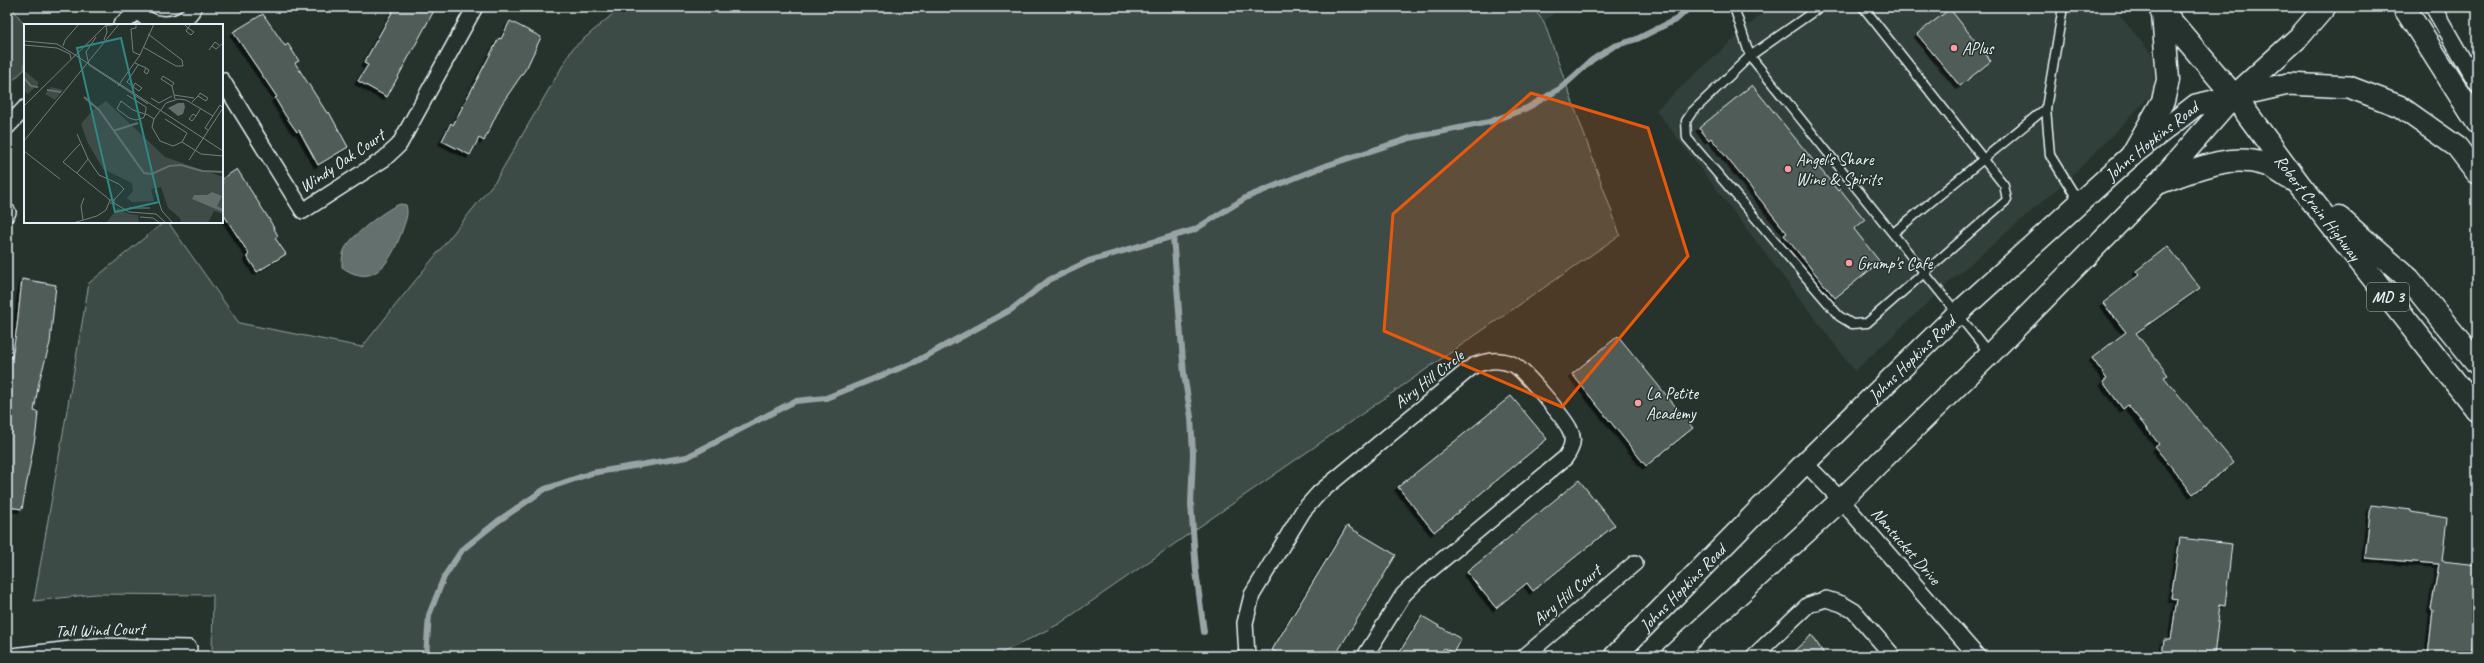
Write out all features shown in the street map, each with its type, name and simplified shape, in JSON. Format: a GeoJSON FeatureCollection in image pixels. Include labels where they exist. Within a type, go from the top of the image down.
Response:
{"type":"FeatureCollection","features":[{"type":"Feature","properties":{"kind":"highway"},"geometry":{"type":"LineString","coordinates":[[2404,7],[2477,122]]}},
{"type":"Feature","properties":{"kind":"highway","name":"Robert Crain Highway"},"geometry":{"type":"LineString","coordinates":[[2161,10],[2234,96],[2299,184],[2477,410]]}},
{"type":"Feature","properties":{"kind":"highway"},"geometry":{"type":"LineString","coordinates":[[2132,155],[2163,101],[2168,80],[2161,10]]}},
{"type":"Feature","properties":{"kind":"highway"},"geometry":{"type":"LineString","coordinates":[[2158,182],[2219,161],[2242,159],[2265,164],[2299,184],[2409,279],[2477,363]]}},
{"type":"Feature","properties":{"kind":"street"},"geometry":{"type":"LineString","coordinates":[[122,24],[137,9],[148,20],[159,24],[186,22],[194,7]]}},
{"type":"Feature","properties":{"kind":"street","name":"Windy Oak Court"},"geometry":{"type":"LineString","coordinates":[[223,82],[303,211],[384,159],[399,145],[475,7]]}},
{"type":"Feature","properties":{"kind":"street","name":"Johns Hopkins Road"},"geometry":{"type":"LineString","coordinates":[[1672,656],[1841,500],[1990,354],[2158,182],[2234,96],[2299,37],[2325,7]]}},
{"type":"Feature","properties":{"kind":"street"},"geometry":{"type":"LineString","coordinates":[[2433,7],[2477,84]]}},
{"type":"Feature","properties":{"kind":"street","name":"Johns Hopkins Road"},"geometry":{"type":"LineString","coordinates":[[1615,656],[1805,463],[1958,313],[2132,155],[2196,105],[2288,84],[2348,87],[2399,106],[2457,147],[2477,172]]}},
{"type":"Feature","properties":{"kind":"street"},"geometry":{"type":"LineString","coordinates":[[7,127],[24,109]]}},
{"type":"Feature","properties":{"kind":"street","name":"Airy Hill Circle"},"geometry":{"type":"LineString","coordinates":[[1247,656],[1245,623],[1252,595],[1303,511],[1319,493],[1473,366],[1487,360],[1513,364],[1527,375],[1571,430],[1571,449],[1565,458],[1417,581],[1403,596],[1365,656]]}},
{"type":"Feature","properties":{"kind":"street","name":"Nantucket Drive"},"geometry":{"type":"LineString","coordinates":[[1805,463],[1841,500],[1976,656]]}},
{"type":"Feature","properties":{"kind":"street","name":"Airy Hill Court"},"geometry":{"type":"LineString","coordinates":[[1525,656],[1635,563]]}},
{"type":"Feature","properties":{"kind":"street"},"geometry":{"type":"LineString","coordinates":[[1754,656],[1808,605],[1826,599],[1842,604],[1854,611],[1893,656]]}},
{"type":"Feature","properties":{"kind":"street","name":"Tall Wind Court"},"geometry":{"type":"LineString","coordinates":[[12,656],[97,646],[189,648]]}},
{"type":"Feature","properties":{"kind":"lane"},"geometry":{"type":"LineString","coordinates":[[1734,7],[1738,15],[1750,56],[1990,354]]}},
{"type":"Feature","properties":{"kind":"lane"},"geometry":{"type":"LineString","coordinates":[[1820,7],[1750,56],[1692,112],[1686,121],[1687,138],[1839,316],[1852,324],[1867,323],[1924,271],[2007,200],[2004,185],[1863,7]]}},
{"type":"Feature","properties":{"kind":"lane"},"geometry":{"type":"LineString","coordinates":[[2063,7],[2046,108],[2050,155],[2080,203]]}},
{"type":"Feature","properties":{"kind":"lane"},"geometry":{"type":"LineString","coordinates":[[1893,233],[2046,108]]}},
{"type":"Feature","properties":{"kind":"highlighted area"},"geometry":{"type":"Polygon","coordinates":[[[1531,93],[1648,128],[1688,256],[1562,407],[1384,331],[1393,214],[1531,93]]]}},
{"type":"Feature","properties":{"kind":"shaded area"},"geometry":{"type":"Polygon","coordinates":[[[7,7],[12,7],[24,25],[24,70],[7,86],[7,7]]]}},
{"type":"Feature","properties":{"kind":"shaded area"},"geometry":{"type":"Polygon","coordinates":[[[621,7],[1532,7],[1544,22],[1620,235],[1059,624],[996,656],[212,656],[213,595],[95,594],[34,601],[89,283],[163,223],[169,223],[239,323],[362,347],[496,180],[573,48],[621,7]]]}},
{"type":"Feature","properties":{"kind":"shaded area"},"geometry":{"type":"Polygon","coordinates":[[[1532,7],[1561,7],[1544,22],[1532,7]]]}},
{"type":"Feature","properties":{"kind":"shaded area"},"geometry":{"type":"Polygon","coordinates":[[[1769,7],[2113,7],[2153,56],[2154,92],[2073,175],[1955,277],[1855,371],[1656,110],[1769,7]]]}},
{"type":"Feature","properties":{"kind":"shaded area"},"geometry":{"type":"Polygon","coordinates":[[[400,204],[406,205],[407,215],[398,242],[393,252],[381,268],[373,274],[364,275],[354,273],[342,267],[343,252],[352,239],[380,216],[400,204]]]}},
{"type":"Feature","properties":{"kind":"building"},"geometry":{"type":"Polygon","coordinates":[[[395,7],[436,7],[387,97],[358,81],[368,65],[364,63],[395,7]]]}},
{"type":"Feature","properties":{"kind":"building","name":"APlus"},"geometry":{"type":"Polygon","coordinates":[[[1950,9],[1991,61],[1960,86],[1917,34],[1950,9]]]}},
{"type":"Feature","properties":{"kind":"building"},"geometry":{"type":"Polygon","coordinates":[[[263,14],[285,46],[288,44],[299,61],[295,63],[327,113],[329,112],[348,147],[318,165],[299,130],[297,132],[285,115],[275,98],[277,97],[233,32],[263,14]]]}},
{"type":"Feature","properties":{"kind":"building"},"geometry":{"type":"Polygon","coordinates":[[[510,21],[541,37],[527,67],[501,105],[484,141],[479,138],[470,155],[442,141],[451,123],[453,125],[499,38],[501,39],[510,21]]]}},
{"type":"Feature","properties":{"kind":"building"},"geometry":{"type":"Polygon","coordinates":[[[1752,85],[1838,191],[1840,189],[1865,220],[1854,229],[1880,262],[1835,298],[1784,235],[1787,233],[1711,138],[1709,140],[1699,128],[1752,85]]]}},
{"type":"Feature","properties":{"kind":"building"},"geometry":{"type":"Polygon","coordinates":[[[237,169],[269,219],[278,236],[275,238],[286,254],[257,272],[247,256],[249,254],[223,214],[223,178],[237,169]]]}},
{"type":"Feature","properties":{"kind":"building"},"geometry":{"type":"Polygon","coordinates":[[[2168,246],[2200,288],[2136,333],[2168,375],[2164,377],[2234,463],[2193,494],[2155,447],[2159,444],[2128,405],[2123,409],[2103,382],[2107,379],[2092,358],[2126,332],[2103,303],[2139,275],[2136,271],[2168,246]]]}},
{"type":"Feature","properties":{"kind":"building"},"geometry":{"type":"Polygon","coordinates":[[[22,279],[56,285],[50,343],[39,382],[34,411],[38,412],[36,432],[22,509],[7,507],[7,371],[10,357],[12,358],[22,279]]]}},
{"type":"Feature","properties":{"kind":"building"},"geometry":{"type":"Polygon","coordinates":[[[1618,336],[1693,428],[1646,466],[1572,374],[1618,336]]]}},
{"type":"Feature","properties":{"kind":"building"},"geometry":{"type":"Polygon","coordinates":[[[1511,396],[1547,439],[1434,532],[1398,487],[1511,396]]]}},
{"type":"Feature","properties":{"kind":"building"},"geometry":{"type":"Polygon","coordinates":[[[1579,480],[1615,525],[1533,591],[1527,583],[1496,608],[1467,572],[1579,480]]]}},
{"type":"Feature","properties":{"kind":"building"},"geometry":{"type":"Polygon","coordinates":[[[2371,505],[2411,510],[2411,512],[2447,518],[2442,561],[2477,565],[2477,608],[2471,656],[2428,656],[2433,610],[2431,609],[2439,564],[2365,558],[2371,505]]]}},
{"type":"Feature","properties":{"kind":"building"},"geometry":{"type":"Polygon","coordinates":[[[1347,526],[1396,555],[1335,656],[1281,656],[1272,650],[1347,526]]]}},
{"type":"Feature","properties":{"kind":"building"},"geometry":{"type":"Polygon","coordinates":[[[2180,538],[2232,544],[2225,606],[2220,605],[2214,656],[2162,656],[2164,640],[2171,640],[2177,599],[2171,598],[2180,538]]]}},
{"type":"Feature","properties":{"kind":"building"},"geometry":{"type":"Polygon","coordinates":[[[1422,616],[1461,639],[1453,653],[1444,648],[1439,656],[1397,656],[1422,616]]]}},
{"type":"Feature","properties":{"kind":"building"},"geometry":{"type":"Polygon","coordinates":[[[1812,635],[1825,656],[1788,656],[1812,635]]]}},
{"type":"Feature","properties":{"kind":"waterway"},"geometry":{"type":"LineString","coordinates":[[426,656],[429,615],[444,577],[462,550],[498,521],[545,489],[592,473],[687,457],[795,401],[826,398],[915,362],[1012,309],[1049,280],[1089,261],[1194,230],[1247,197],[1322,167],[1410,138],[1489,122],[1527,108],[1561,88],[1592,60],[1614,46],[1637,39],[1677,19],[1690,7]]}},
{"type":"Feature","properties":{"kind":"waterway"},"geometry":{"type":"LineString","coordinates":[[1173,236],[1184,374],[1191,417],[1193,454],[1191,504],[1196,571],[1204,632]]}},
{"type":"Feature","properties":{"kind":"place","name":"APlus"},"geometry":{"type":"Point","coordinates":[1954,48]}},
{"type":"Feature","properties":{"kind":"place","name":"Angel's Share Wine & Spirits"},"geometry":{"type":"Point","coordinates":[1788,169]}},
{"type":"Feature","properties":{"kind":"place","name":"Grump's Cafe"},"geometry":{"type":"Point","coordinates":[1849,263]}},
{"type":"Feature","properties":{"kind":"place","name":"La Petite Academy"},"geometry":{"type":"Point","coordinates":[1638,403]}}]}
